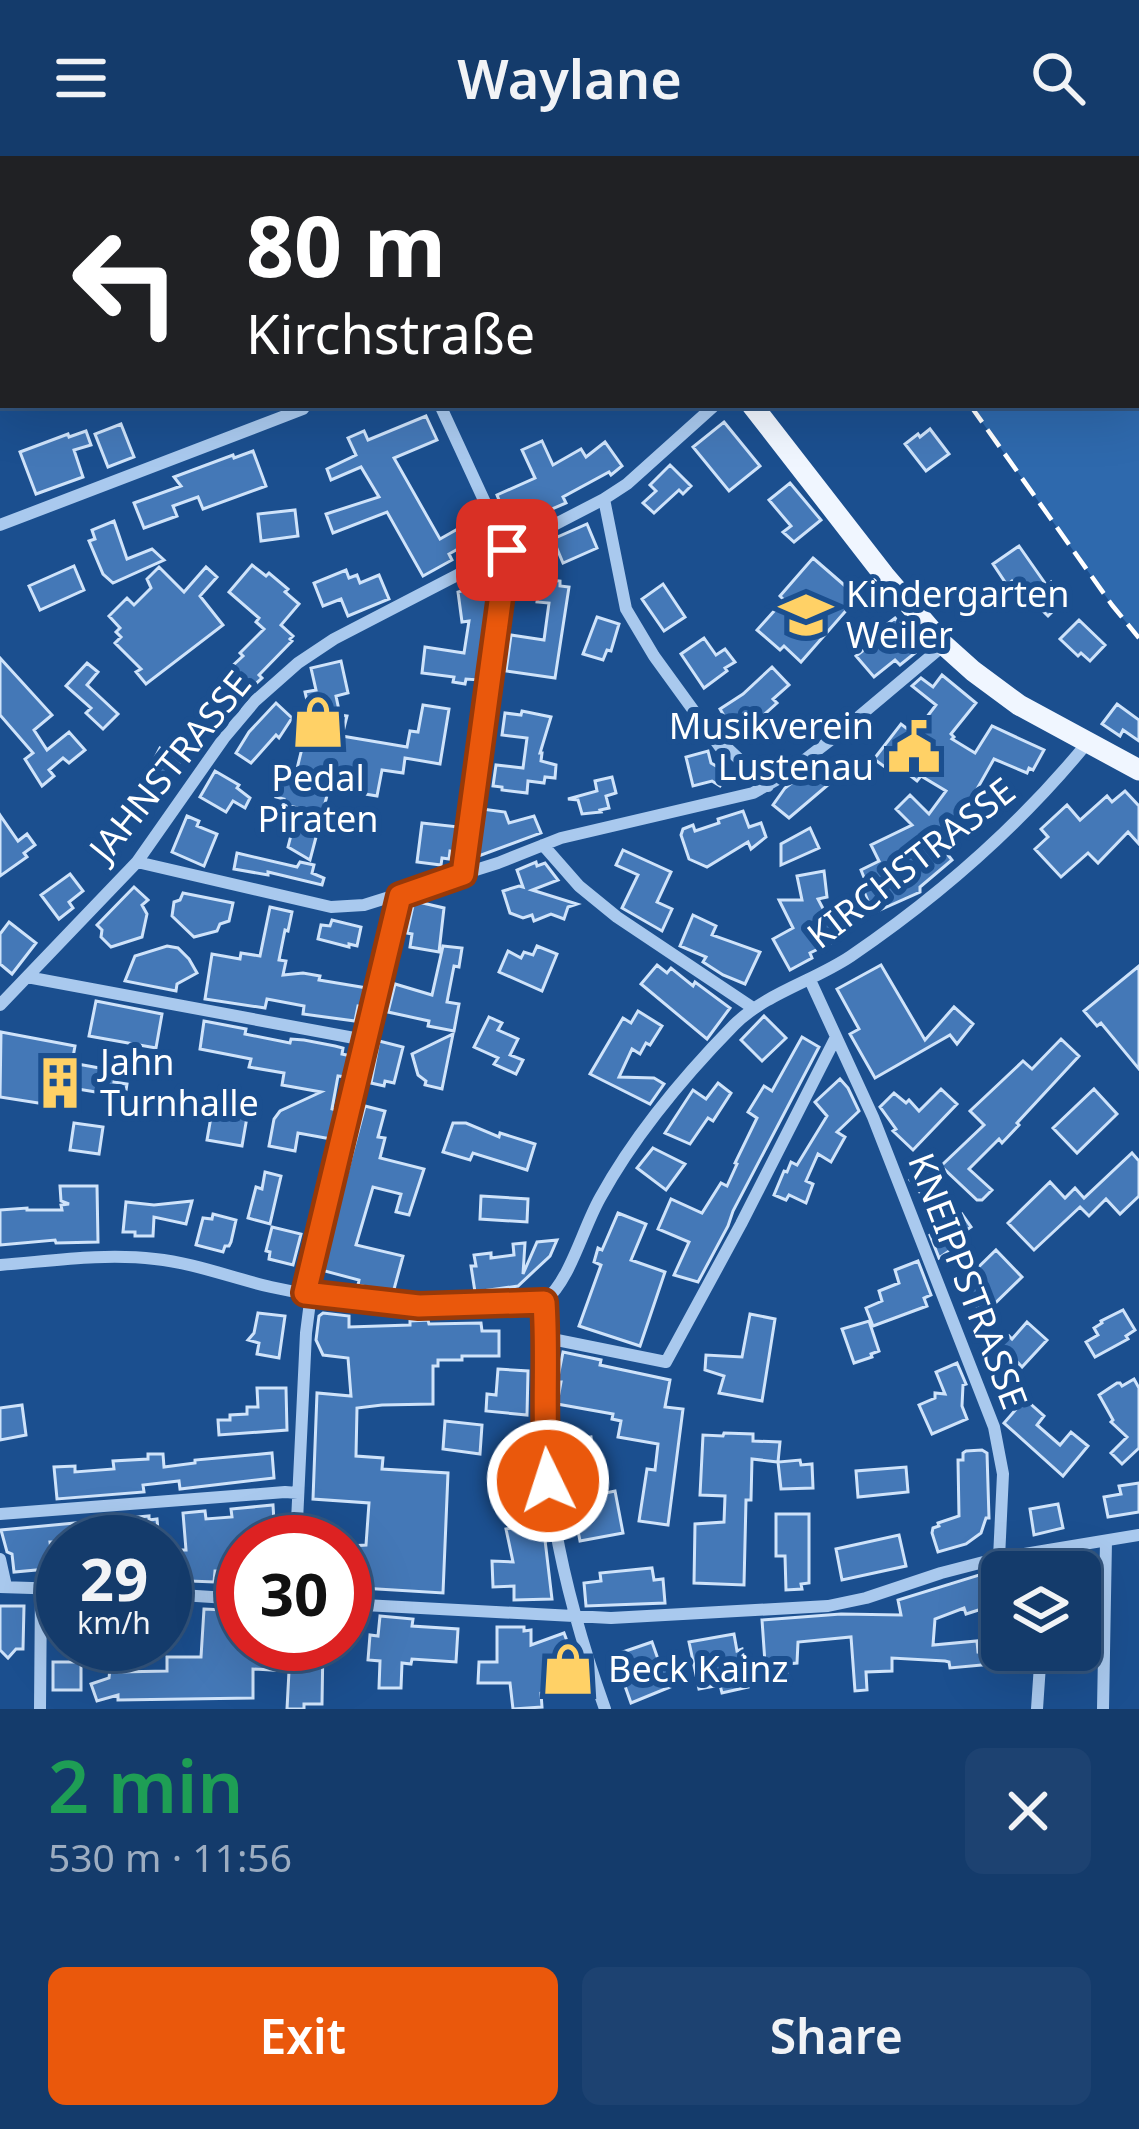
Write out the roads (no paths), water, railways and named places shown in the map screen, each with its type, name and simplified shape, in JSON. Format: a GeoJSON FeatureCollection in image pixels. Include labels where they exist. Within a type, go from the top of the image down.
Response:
{"type":"FeatureCollection","features":[{"type":"Feature","properties":{"kind":"main road"},"geometry":{"type":"LineString","coordinates":[[754,408],[944,645],[1018,706],[1139,770]]}},
{"type":"Feature","properties":{"kind":"street"},"geometry":{"type":"LineString","coordinates":[[0,525],[304,408]]}},
{"type":"Feature","properties":{"kind":"street"},"geometry":{"type":"LineString","coordinates":[[441,408],[507,550],[463,874]]}},
{"type":"Feature","properties":{"kind":"street","name":"JAHNSTRASSE"},"geometry":{"type":"LineString","coordinates":[[0,1005],[137,862],[236,722],[265,690],[334,640],[604,499],[712,408]]}},
{"type":"Feature","properties":{"kind":"street"},"geometry":{"type":"LineString","coordinates":[[604,499],[620,589],[653,656],[719,748],[727,748],[768,786]]}},
{"type":"Feature","properties":{"kind":"street"},"geometry":{"type":"LineString","coordinates":[[137,862],[331,907],[400,896],[561,838],[739,798],[768,786],[837,736],[944,645]]}},
{"type":"Feature","properties":{"kind":"street","name":"KIRCHSTRASSE"},"geometry":{"type":"LineString","coordinates":[[544,1302],[560,1284],[601,1196],[626,1156],[716,1044],[753,1008],[855,954],[1000,837],[1049,790],[1088,742]]}},
{"type":"Feature","properties":{"kind":"street"},"geometry":{"type":"LineString","coordinates":[[543,845],[579,886],[617,917],[753,1008]]}},
{"type":"Feature","properties":{"kind":"street"},"geometry":{"type":"LineString","coordinates":[[297,1515],[308,1294],[400,896]]}},
{"type":"Feature","properties":{"kind":"street"},"geometry":{"type":"LineString","coordinates":[[27,977],[365,1040]]}},
{"type":"Feature","properties":{"kind":"street","name":"KNEIPPSTRASSE"},"geometry":{"type":"LineString","coordinates":[[810,980],[873,1118],[994,1427],[1004,1474],[999,1551]]}},
{"type":"Feature","properties":{"kind":"street"},"geometry":{"type":"LineString","coordinates":[[547,1338],[666,1361],[836,1036]]}},
{"type":"Feature","properties":{"kind":"street"},"geometry":{"type":"LineString","coordinates":[[0,1265],[89,1256],[161,1259],[308,1294],[433,1306],[544,1302],[547,1465],[568,1597],[605,1709]]}},
{"type":"Feature","properties":{"kind":"street"},"geometry":{"type":"LineString","coordinates":[[0,1514],[298,1493]]}},
{"type":"Feature","properties":{"kind":"street"},"geometry":{"type":"LineString","coordinates":[[1043,1551],[1139,1535]]}},
{"type":"Feature","properties":{"kind":"street"},"geometry":{"type":"LineString","coordinates":[[1103,1709],[1106,1541]]}},
{"type":"Feature","properties":{"kind":"street"},"geometry":{"type":"LineString","coordinates":[[0,1559],[3,1587],[36,1588]]}},
{"type":"Feature","properties":{"kind":"street"},"geometry":{"type":"LineString","coordinates":[[372,1606],[574,1617],[828,1606],[981,1563]]}},
{"type":"Feature","properties":{"kind":"street"},"geometry":{"type":"LineString","coordinates":[[40,1671],[40,1709]]}},
{"type":"Feature","properties":{"kind":"street"},"geometry":{"type":"LineString","coordinates":[[1036,1709],[1039,1671]]}},
{"type":"Feature","properties":{"kind":"railway"},"geometry":{"type":"LineString","coordinates":[[972,408],[1139,638]]}},
{"type":"Feature","properties":{"kind":"place","name":"Kindergarten Weiler"},"geometry":{"type":"Point","coordinates":[806,615]}},
{"type":"Feature","properties":{"kind":"place","name":"Pedal Piraten"},"geometry":{"type":"Point","coordinates":[318,722]}},
{"type":"Feature","properties":{"kind":"place","name":"Musikverein Lustenau"},"geometry":{"type":"Point","coordinates":[914,747]}},
{"type":"Feature","properties":{"kind":"place","name":"Jahn Turnhalle"},"geometry":{"type":"Point","coordinates":[60,1083]}},
{"type":"Feature","properties":{"kind":"place","name":"Beck Kainz"},"geometry":{"type":"Point","coordinates":[568,1669]}}]}
